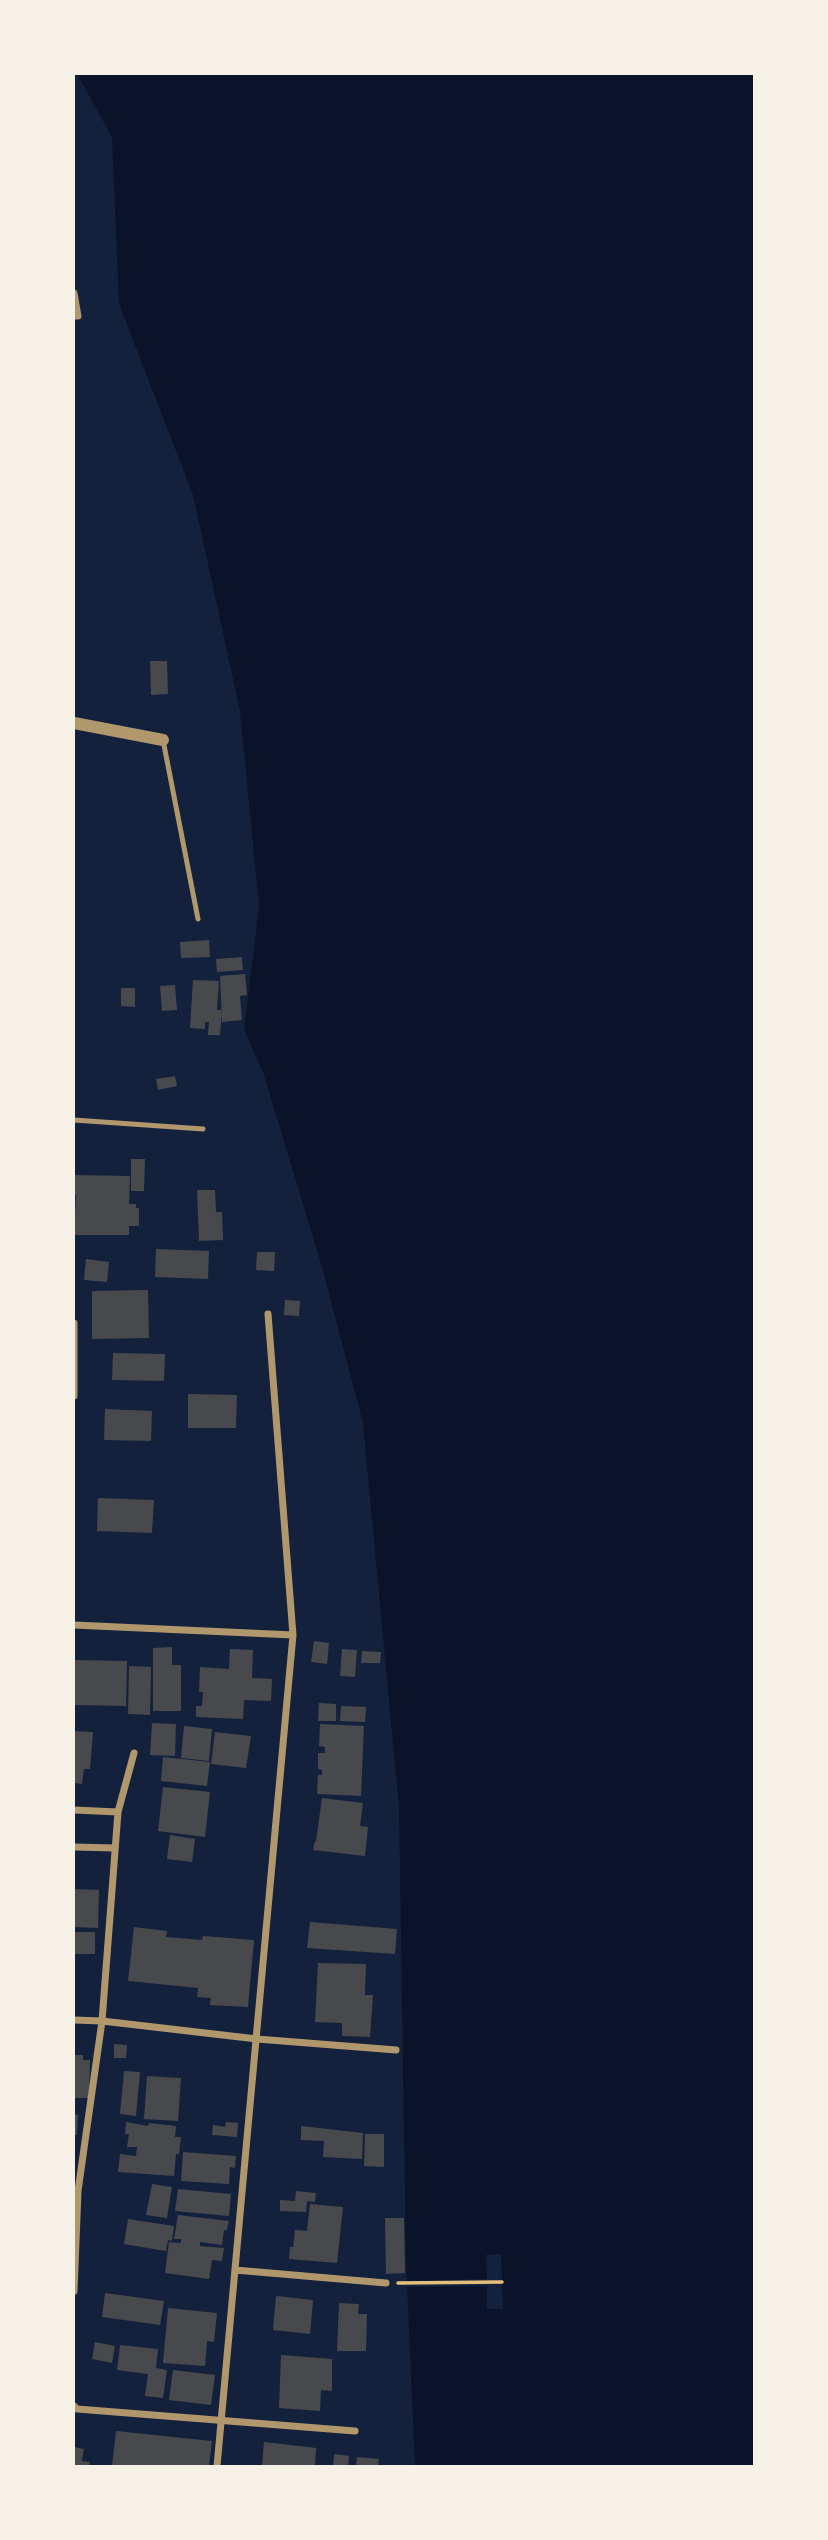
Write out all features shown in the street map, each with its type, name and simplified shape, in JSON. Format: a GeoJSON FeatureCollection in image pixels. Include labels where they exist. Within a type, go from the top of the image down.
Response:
{"type":"FeatureCollection","features":[{"type":"Feature","properties":{"kind":"street"},"geometry":{"type":"LineString","coordinates":[[74,293],[78,316],[74,316]]}},
{"type":"Feature","properties":{"kind":"street"},"geometry":{"type":"LineString","coordinates":[[74,723],[163,740]]}},
{"type":"Feature","properties":{"kind":"street"},"geometry":{"type":"LineString","coordinates":[[217,2466],[293,1635],[268,1314]]}},
{"type":"Feature","properties":{"kind":"street"},"geometry":{"type":"LineString","coordinates":[[74,1323],[74,1396]]}},
{"type":"Feature","properties":{"kind":"street"},"geometry":{"type":"LineString","coordinates":[[74,1625],[293,1635]]}},
{"type":"Feature","properties":{"kind":"street"},"geometry":{"type":"LineString","coordinates":[[74,2291],[76,2191],[102,2021],[118,1812],[134,1753]]}},
{"type":"Feature","properties":{"kind":"street"},"geometry":{"type":"LineString","coordinates":[[74,1810],[118,1812]]}},
{"type":"Feature","properties":{"kind":"street"},"geometry":{"type":"LineString","coordinates":[[74,1847],[115,1848]]}},
{"type":"Feature","properties":{"kind":"street"},"geometry":{"type":"LineString","coordinates":[[74,2020],[396,2050]]}},
{"type":"Feature","properties":{"kind":"street"},"geometry":{"type":"LineString","coordinates":[[235,2270],[386,2283]]}},
{"type":"Feature","properties":{"kind":"street"},"geometry":{"type":"LineString","coordinates":[[74,2406],[76,2409],[355,2431]]}},
{"type":"Feature","properties":{"kind":"lane"},"geometry":{"type":"LineString","coordinates":[[163,740],[198,919]]}},
{"type":"Feature","properties":{"kind":"lane"},"geometry":{"type":"LineString","coordinates":[[74,1121],[203,1129]]}},
{"type":"Feature","properties":{"kind":"path"},"geometry":{"type":"LineString","coordinates":[[386,2283],[502,2282]]}},
{"type":"Feature","properties":{"kind":"water"},"geometry":{"type":"Polygon","coordinates":[[[77,74],[754,74],[754,2466],[415,2466],[406,2263],[399,1808],[363,1423],[322,1267],[263,1072],[244,1030],[259,906],[240,711],[193,495],[119,304],[112,137],[77,74]]]}},
{"type":"Feature","properties":{"kind":"pier"},"geometry":{"type":"Polygon","coordinates":[[[501,2254],[503,2309],[487,2309],[487,2286],[407,2287],[406,2281],[487,2279],[486,2255],[501,2254]]]}},
{"type":"Feature","properties":{"kind":"building"},"geometry":{"type":"Polygon","coordinates":[[[150,661],[167,661],[168,694],[151,695],[150,661]]]}},
{"type":"Feature","properties":{"kind":"building"},"geometry":{"type":"Polygon","coordinates":[[[209,940],[210,957],[181,958],[180,942],[209,940]]]}},
{"type":"Feature","properties":{"kind":"building"},"geometry":{"type":"Polygon","coordinates":[[[242,957],[243,970],[217,972],[216,959],[242,957]]]}},
{"type":"Feature","properties":{"kind":"building"},"geometry":{"type":"Polygon","coordinates":[[[245,974],[247,995],[240,996],[242,1020],[222,1022],[220,976],[245,974]]]}},
{"type":"Feature","properties":{"kind":"building"},"geometry":{"type":"Polygon","coordinates":[[[193,980],[219,981],[217,1010],[222,1010],[220,1035],[208,1035],[209,1022],[205,1022],[205,1029],[190,1028],[193,980]]]}},
{"type":"Feature","properties":{"kind":"building"},"geometry":{"type":"Polygon","coordinates":[[[175,985],[177,1010],[162,1011],[160,986],[175,985]]]}},
{"type":"Feature","properties":{"kind":"building"},"geometry":{"type":"Polygon","coordinates":[[[121,988],[135,988],[135,1007],[121,1006],[121,988]]]}},
{"type":"Feature","properties":{"kind":"building"},"geometry":{"type":"Polygon","coordinates":[[[175,1076],[177,1086],[158,1090],[156,1079],[175,1076]]]}},
{"type":"Feature","properties":{"kind":"building"},"geometry":{"type":"Polygon","coordinates":[[[131,1159],[145,1159],[144,1191],[131,1191],[131,1159]]]}},
{"type":"Feature","properties":{"kind":"building"},"geometry":{"type":"Polygon","coordinates":[[[74,1175],[130,1176],[129,1204],[136,1204],[136,1208],[139,1208],[139,1226],[129,1226],[129,1235],[74,1235],[74,1175]]]}},
{"type":"Feature","properties":{"kind":"building"},"geometry":{"type":"Polygon","coordinates":[[[197,1190],[215,1190],[216,1212],[222,1212],[223,1240],[199,1241],[197,1190]]]}},
{"type":"Feature","properties":{"kind":"building"},"geometry":{"type":"Polygon","coordinates":[[[156,1249],[209,1251],[208,1279],[155,1277],[156,1249]]]}},
{"type":"Feature","properties":{"kind":"building"},"geometry":{"type":"Polygon","coordinates":[[[257,1252],[275,1252],[274,1271],[256,1270],[257,1252]]]}},
{"type":"Feature","properties":{"kind":"building"},"geometry":{"type":"Polygon","coordinates":[[[86,1259],[109,1262],[107,1282],[84,1280],[86,1259]]]}},
{"type":"Feature","properties":{"kind":"building"},"geometry":{"type":"Polygon","coordinates":[[[148,1290],[149,1338],[92,1339],[92,1291],[148,1290]]]}},
{"type":"Feature","properties":{"kind":"building"},"geometry":{"type":"Polygon","coordinates":[[[285,1300],[300,1301],[299,1316],[284,1315],[285,1300]]]}},
{"type":"Feature","properties":{"kind":"building"},"geometry":{"type":"Polygon","coordinates":[[[113,1353],[165,1354],[164,1381],[112,1380],[113,1353]]]}},
{"type":"Feature","properties":{"kind":"building"},"geometry":{"type":"Polygon","coordinates":[[[188,1394],[237,1395],[236,1428],[188,1428],[188,1394]]]}},
{"type":"Feature","properties":{"kind":"building"},"geometry":{"type":"Polygon","coordinates":[[[105,1409],[152,1411],[151,1441],[104,1440],[105,1409]]]}},
{"type":"Feature","properties":{"kind":"building"},"geometry":{"type":"Polygon","coordinates":[[[98,1498],[154,1500],[152,1533],[97,1531],[98,1498]]]}},
{"type":"Feature","properties":{"kind":"building"},"geometry":{"type":"Polygon","coordinates":[[[314,1641],[329,1643],[327,1664],[311,1662],[314,1641]]]}},
{"type":"Feature","properties":{"kind":"building"},"geometry":{"type":"Polygon","coordinates":[[[172,1647],[172,1665],[181,1665],[181,1711],[153,1711],[153,1648],[172,1647]]]}},
{"type":"Feature","properties":{"kind":"building"},"geometry":{"type":"Polygon","coordinates":[[[230,1649],[253,1650],[252,1678],[272,1679],[271,1701],[244,1700],[243,1719],[196,1717],[196,1706],[202,1706],[203,1692],[199,1692],[200,1667],[229,1669],[230,1649]]]}},
{"type":"Feature","properties":{"kind":"building"},"geometry":{"type":"Polygon","coordinates":[[[342,1649],[357,1650],[355,1677],[340,1676],[342,1649]]]}},
{"type":"Feature","properties":{"kind":"building"},"geometry":{"type":"Polygon","coordinates":[[[362,1651],[381,1652],[380,1663],[361,1663],[362,1651]]]}},
{"type":"Feature","properties":{"kind":"building"},"geometry":{"type":"Polygon","coordinates":[[[74,1660],[127,1661],[126,1706],[74,1705],[74,1660]]]}},
{"type":"Feature","properties":{"kind":"building"},"geometry":{"type":"Polygon","coordinates":[[[129,1666],[151,1667],[150,1715],[128,1714],[129,1666]]]}},
{"type":"Feature","properties":{"kind":"building"},"geometry":{"type":"Polygon","coordinates":[[[319,1703],[336,1704],[336,1721],[318,1721],[319,1703]]]}},
{"type":"Feature","properties":{"kind":"building"},"geometry":{"type":"Polygon","coordinates":[[[341,1706],[366,1707],[365,1722],[340,1721],[341,1706]]]}},
{"type":"Feature","properties":{"kind":"building"},"geometry":{"type":"Polygon","coordinates":[[[152,1723],[176,1724],[175,1756],[150,1755],[152,1723]]]}},
{"type":"Feature","properties":{"kind":"building"},"geometry":{"type":"Polygon","coordinates":[[[320,1724],[364,1726],[361,1796],[317,1794],[318,1775],[322,1775],[322,1770],[318,1769],[318,1753],[325,1753],[325,1747],[319,1746],[320,1724]]]}},
{"type":"Feature","properties":{"kind":"building"},"geometry":{"type":"Polygon","coordinates":[[[184,1726],[212,1729],[209,1761],[181,1758],[184,1726]]]}},
{"type":"Feature","properties":{"kind":"building"},"geometry":{"type":"Polygon","coordinates":[[[74,1731],[93,1732],[90,1769],[84,1769],[82,1784],[74,1783],[74,1731]]]}},
{"type":"Feature","properties":{"kind":"building"},"geometry":{"type":"Polygon","coordinates":[[[215,1732],[251,1736],[246,1768],[211,1764],[215,1732]]]}},
{"type":"Feature","properties":{"kind":"building"},"geometry":{"type":"Polygon","coordinates":[[[163,1757],[210,1762],[207,1786],[161,1781],[163,1757]]]}},
{"type":"Feature","properties":{"kind":"building"},"geometry":{"type":"Polygon","coordinates":[[[163,1787],[210,1792],[205,1837],[158,1831],[163,1787]]]}},
{"type":"Feature","properties":{"kind":"building"},"geometry":{"type":"Polygon","coordinates":[[[322,1798],[363,1803],[360,1826],[368,1827],[365,1856],[313,1850],[322,1798]]]}},
{"type":"Feature","properties":{"kind":"building"},"geometry":{"type":"Polygon","coordinates":[[[170,1835],[195,1839],[192,1862],[167,1859],[170,1835]]]}},
{"type":"Feature","properties":{"kind":"building"},"geometry":{"type":"Polygon","coordinates":[[[74,1889],[99,1890],[98,1928],[74,1927],[74,1889]]]}},
{"type":"Feature","properties":{"kind":"building"},"geometry":{"type":"Polygon","coordinates":[[[310,1922],[397,1929],[395,1954],[307,1948],[310,1922]]]}},
{"type":"Feature","properties":{"kind":"building"},"geometry":{"type":"Polygon","coordinates":[[[134,1927],[167,1931],[166,1937],[202,1940],[203,1936],[254,1940],[248,2007],[210,2005],[211,1998],[197,1997],[198,1988],[128,1981],[134,1927]]]}},
{"type":"Feature","properties":{"kind":"building"},"geometry":{"type":"Polygon","coordinates":[[[74,1932],[95,1932],[95,1954],[74,1954],[74,1932]]]}},
{"type":"Feature","properties":{"kind":"building"},"geometry":{"type":"Polygon","coordinates":[[[318,1963],[366,1964],[365,1995],[373,1995],[370,2037],[342,2036],[342,2023],[315,2022],[318,1963]]]}},
{"type":"Feature","properties":{"kind":"building"},"geometry":{"type":"Polygon","coordinates":[[[114,2044],[127,2045],[126,2058],[114,2058],[114,2044]]]}},
{"type":"Feature","properties":{"kind":"building"},"geometry":{"type":"Polygon","coordinates":[[[74,2055],[83,2055],[83,2060],[90,2060],[89,2098],[74,2098],[74,2055]]]}},
{"type":"Feature","properties":{"kind":"building"},"geometry":{"type":"Polygon","coordinates":[[[124,2071],[140,2072],[136,2116],[120,2114],[124,2071]]]}},
{"type":"Feature","properties":{"kind":"building"},"geometry":{"type":"Polygon","coordinates":[[[147,2076],[181,2078],[178,2121],[144,2119],[147,2076]]]}},
{"type":"Feature","properties":{"kind":"building"},"geometry":{"type":"Polygon","coordinates":[[[74,2114],[78,2115],[77,2135],[74,2135],[74,2114]]]}},
{"type":"Feature","properties":{"kind":"building"},"geometry":{"type":"Polygon","coordinates":[[[126,2122],[148,2126],[149,2123],[176,2126],[175,2137],[181,2137],[174,2176],[118,2172],[120,2154],[136,2156],[137,2147],[127,2147],[129,2134],[125,2134],[126,2122]]]}},
{"type":"Feature","properties":{"kind":"building"},"geometry":{"type":"Polygon","coordinates":[[[226,2122],[238,2123],[237,2137],[212,2135],[213,2125],[225,2127],[226,2122]]]}},
{"type":"Feature","properties":{"kind":"building"},"geometry":{"type":"Polygon","coordinates":[[[301,2126],[363,2133],[362,2159],[323,2157],[324,2141],[301,2140],[301,2126]]]}},
{"type":"Feature","properties":{"kind":"building"},"geometry":{"type":"Polygon","coordinates":[[[365,2134],[384,2134],[384,2167],[364,2166],[365,2134]]]}},
{"type":"Feature","properties":{"kind":"building"},"geometry":{"type":"Polygon","coordinates":[[[183,2152],[236,2156],[235,2168],[230,2167],[229,2184],[181,2181],[183,2152]]]}},
{"type":"Feature","properties":{"kind":"building"},"geometry":{"type":"Polygon","coordinates":[[[152,2184],[172,2187],[167,2218],[146,2215],[152,2184]]]}},
{"type":"Feature","properties":{"kind":"building"},"geometry":{"type":"Polygon","coordinates":[[[178,2189],[231,2194],[229,2216],[175,2211],[178,2189]]]}},
{"type":"Feature","properties":{"kind":"building"},"geometry":{"type":"Polygon","coordinates":[[[296,2191],[316,2193],[315,2202],[307,2201],[306,2212],[280,2211],[280,2200],[295,2201],[296,2191]]]}},
{"type":"Feature","properties":{"kind":"building"},"geometry":{"type":"Polygon","coordinates":[[[310,2204],[343,2207],[337,2263],[289,2259],[295,2230],[307,2231],[310,2204]]]}},
{"type":"Feature","properties":{"kind":"building"},"geometry":{"type":"Polygon","coordinates":[[[178,2215],[229,2221],[227,2230],[224,2230],[222,2245],[200,2242],[200,2246],[224,2248],[222,2261],[212,2260],[209,2279],[165,2273],[169,2242],[181,2243],[181,2239],[174,2239],[178,2215]]]}},
{"type":"Feature","properties":{"kind":"building"},"geometry":{"type":"Polygon","coordinates":[[[385,2218],[404,2218],[405,2273],[386,2274],[385,2218]]]}},
{"type":"Feature","properties":{"kind":"building"},"geometry":{"type":"Polygon","coordinates":[[[128,2219],[174,2226],[172,2241],[168,2240],[166,2251],[124,2244],[128,2219]]]}},
{"type":"Feature","properties":{"kind":"building"},"geometry":{"type":"Polygon","coordinates":[[[105,2293],[164,2301],[160,2325],[102,2317],[105,2293]]]}},
{"type":"Feature","properties":{"kind":"building"},"geometry":{"type":"Polygon","coordinates":[[[276,2296],[313,2300],[310,2334],[273,2330],[276,2296]]]}},
{"type":"Feature","properties":{"kind":"building"},"geometry":{"type":"Polygon","coordinates":[[[339,2303],[359,2304],[358,2314],[367,2314],[366,2351],[337,2351],[339,2303]]]}},
{"type":"Feature","properties":{"kind":"building"},"geometry":{"type":"Polygon","coordinates":[[[168,2308],[217,2313],[214,2342],[207,2341],[205,2366],[163,2363],[168,2308]]]}},
{"type":"Feature","properties":{"kind":"building"},"geometry":{"type":"Polygon","coordinates":[[[95,2342],[115,2346],[112,2363],[92,2359],[95,2342]]]}},
{"type":"Feature","properties":{"kind":"building"},"geometry":{"type":"Polygon","coordinates":[[[120,2345],[158,2349],[156,2368],[167,2370],[163,2398],[145,2396],[148,2374],[117,2370],[120,2345]]]}},
{"type":"Feature","properties":{"kind":"building"},"geometry":{"type":"Polygon","coordinates":[[[281,2355],[332,2359],[332,2391],[321,2390],[320,2411],[279,2408],[281,2355]]]}},
{"type":"Feature","properties":{"kind":"building"},"geometry":{"type":"Polygon","coordinates":[[[173,2370],[215,2375],[211,2405],[169,2400],[173,2370]]]}},
{"type":"Feature","properties":{"kind":"building"},"geometry":{"type":"Polygon","coordinates":[[[116,2431],[212,2441],[209,2466],[112,2466],[116,2431]]]}},
{"type":"Feature","properties":{"kind":"building"},"geometry":{"type":"Polygon","coordinates":[[[264,2442],[316,2448],[315,2466],[262,2466],[264,2442]]]}},
{"type":"Feature","properties":{"kind":"building"},"geometry":{"type":"Polygon","coordinates":[[[74,2447],[84,2449],[82,2461],[90,2462],[89,2466],[74,2466],[74,2447]]]}},
{"type":"Feature","properties":{"kind":"building"},"geometry":{"type":"Polygon","coordinates":[[[334,2454],[349,2456],[348,2466],[333,2466],[334,2454]]]}},
{"type":"Feature","properties":{"kind":"building"},"geometry":{"type":"Polygon","coordinates":[[[357,2457],[379,2459],[378,2466],[356,2466],[357,2457]]]}}]}
